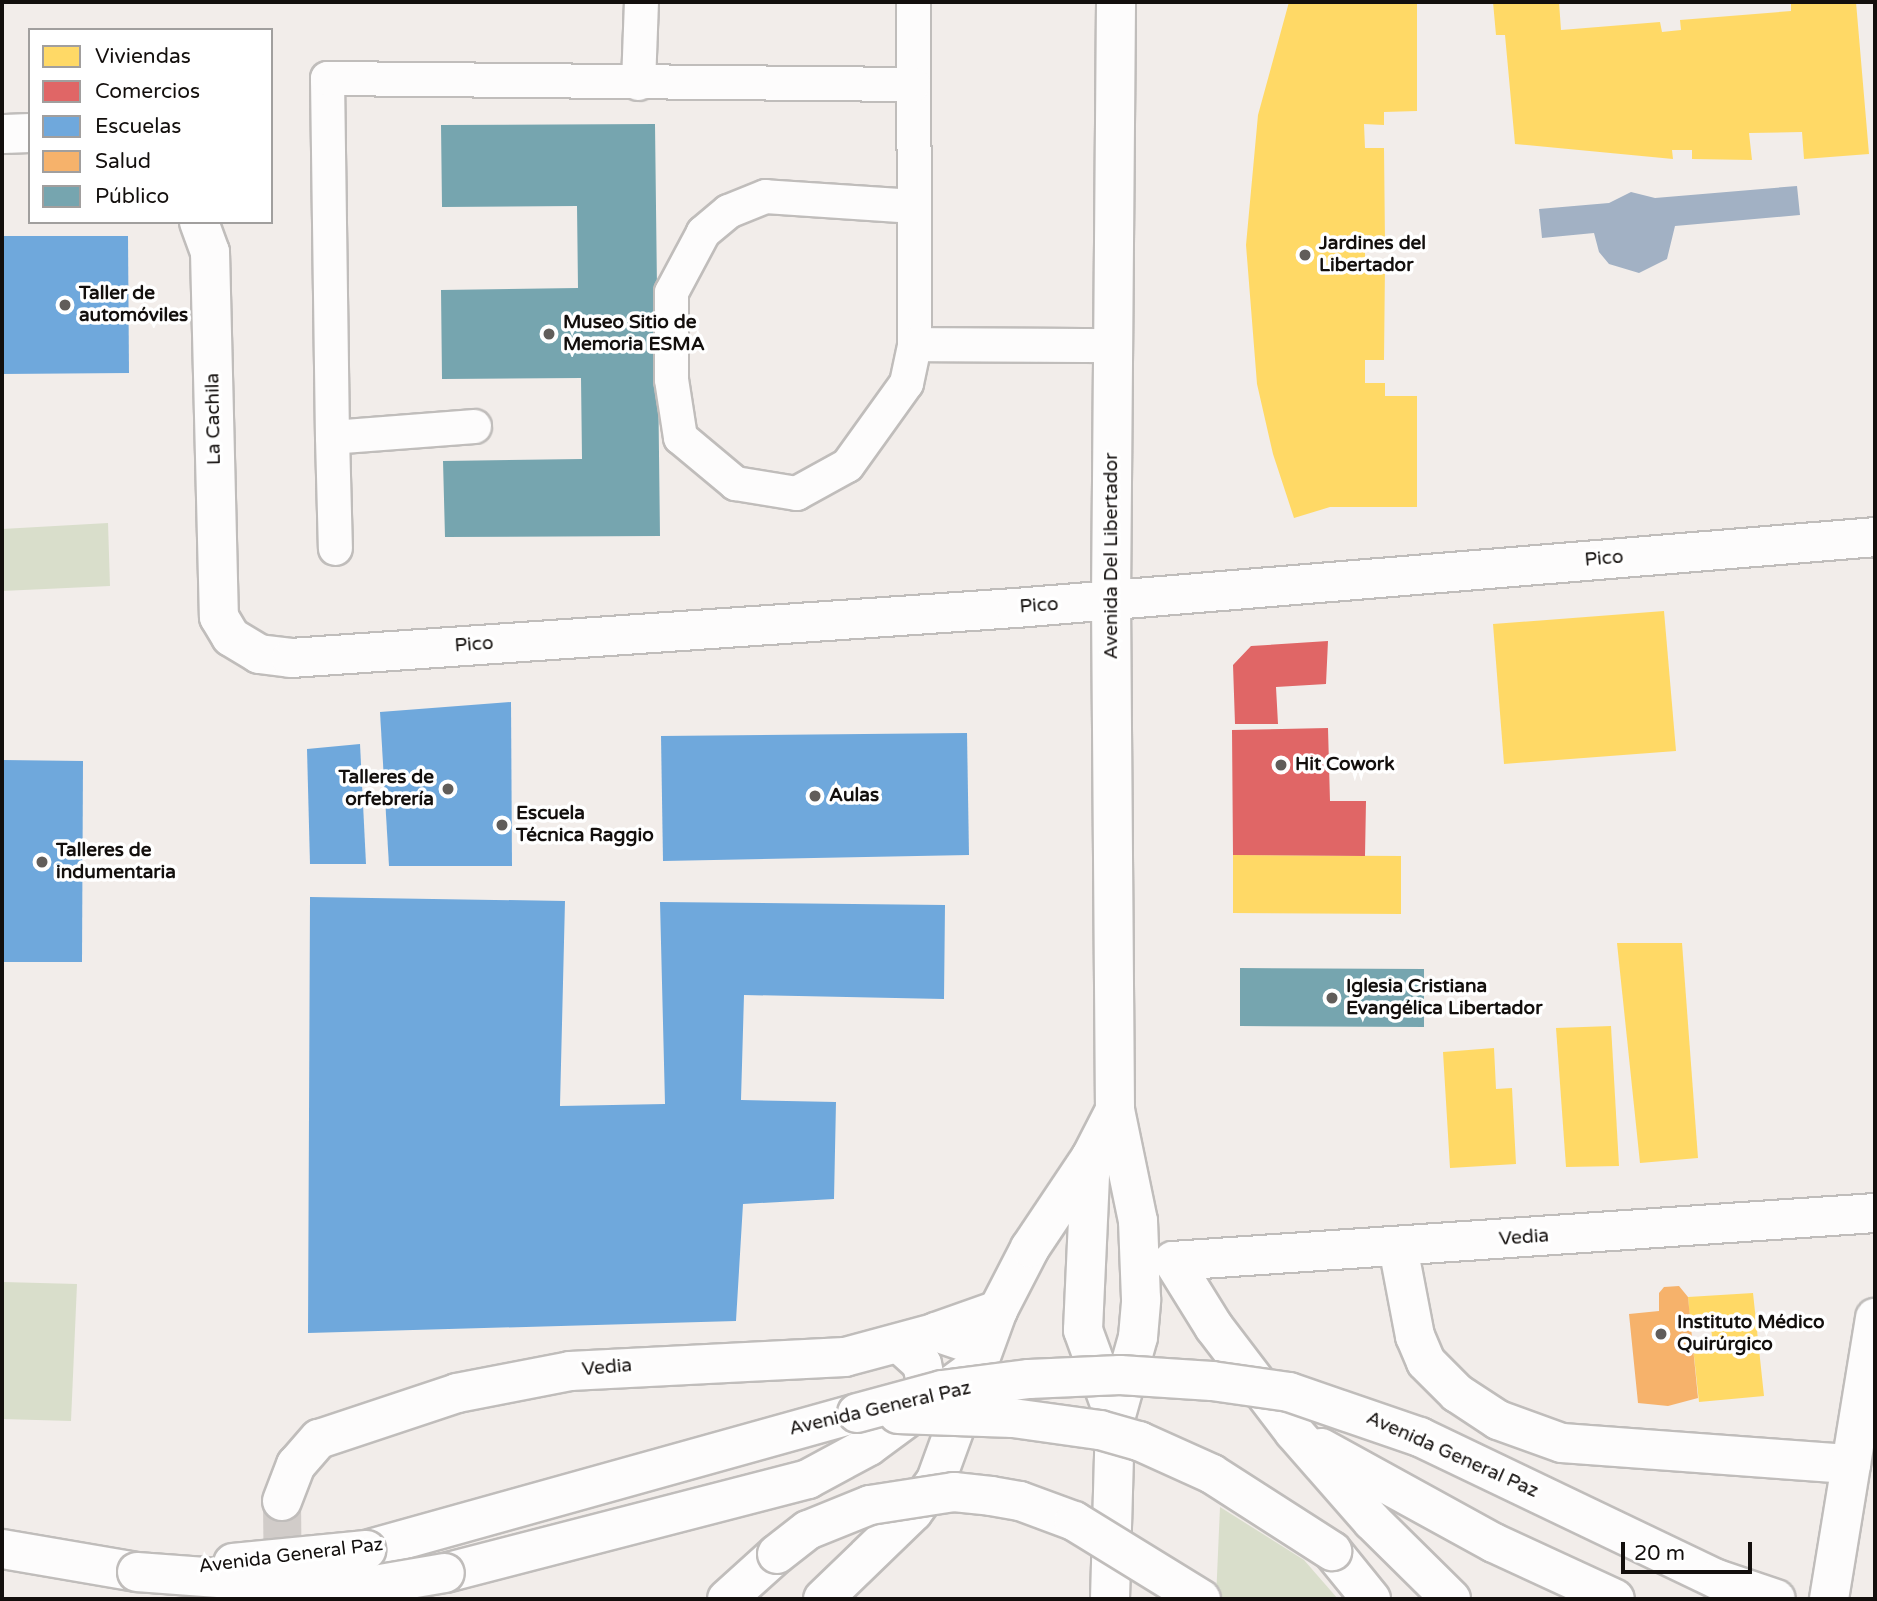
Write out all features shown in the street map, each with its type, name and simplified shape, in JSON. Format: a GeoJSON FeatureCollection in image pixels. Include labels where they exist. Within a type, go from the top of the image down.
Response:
{"type":"FeatureCollection","features":[{"type":"Feature","properties":{"kind":"main road","name":"Avenida Del Libertador"},"geometry":{"type":"LineString","coordinates":[[1110,1599],[1115,1419],[1138,1337],[1138,1221],[1115,1110],[1111,601],[1116,2]]}},
{"type":"Feature","properties":{"kind":"main road"},"geometry":{"type":"LineString","coordinates":[[2,134],[28,133]]}},
{"type":"Feature","properties":{"kind":"main road","name":"La Cachila"},"geometry":{"type":"LineString","coordinates":[[200,224],[210,252],[219,617]]}},
{"type":"Feature","properties":{"kind":"main road","name":"Pico"},"geometry":{"type":"LineString","coordinates":[[219,617],[231,637],[259,653],[291,658],[1111,601],[1875,537]]}},
{"type":"Feature","properties":{"kind":"main road","name":"Avenida Del Libertador"},"geometry":{"type":"LineString","coordinates":[[1115,1110],[1091,1157],[1083,1330],[1115,1419]]}},
{"type":"Feature","properties":{"kind":"main road"},"geometry":{"type":"LineString","coordinates":[[823,1599],[924,1499],[946,1459],[998,1310],[1030,1248],[1091,1157]]}},
{"type":"Feature","properties":{"kind":"main road","name":"Vedia"},"geometry":{"type":"LineString","coordinates":[[1173,1261],[1875,1213]]}},
{"type":"Feature","properties":{"kind":"main road"},"geometry":{"type":"LineString","coordinates":[[1138,1221],[1173,1261],[1214,1327],[1294,1432],[1372,1521],[1451,1599]]}},
{"type":"Feature","properties":{"kind":"main road"},"geometry":{"type":"LineString","coordinates":[[1398,1247],[1415,1336],[1426,1362],[1457,1394],[1499,1420],[1562,1443],[1851,1465]]}},
{"type":"Feature","properties":{"kind":"main road","name":"Vedia"},"geometry":{"type":"LineString","coordinates":[[282,1501],[296,1465],[305,1451],[332,1433],[502,1383],[639,1365],[845,1357],[901,1345],[998,1310]]}},
{"type":"Feature","properties":{"kind":"main road"},"geometry":{"type":"LineString","coordinates":[[1829,1599],[1875,1318]]}},
{"type":"Feature","properties":{"kind":"main road"},"geometry":{"type":"LineString","coordinates":[[936,1332],[981,1356]]}},
{"type":"Feature","properties":{"kind":"main road"},"geometry":{"type":"LineString","coordinates":[[901,1345],[922,1364],[930,1402]]}},
{"type":"Feature","properties":{"kind":"main road"},"geometry":{"type":"LineString","coordinates":[[137,1572],[358,1588],[444,1573],[808,1479],[852,1457],[930,1402],[981,1356]]}},
{"type":"Feature","properties":{"kind":"main road","name":"Avenida General Paz"},"geometry":{"type":"LineString","coordinates":[[2,1549],[137,1572],[366,1550],[700,1455],[942,1390],[1029,1379],[1120,1375],[1212,1381],[1289,1392],[1420,1437],[1717,1579],[1776,1599]]}},
{"type":"Feature","properties":{"kind":"main road"},"geometry":{"type":"LineString","coordinates":[[857,1413],[1013,1418],[1100,1430],[1139,1441],[1212,1474],[1332,1551],[1371,1599]]}},
{"type":"Feature","properties":{"kind":"main road"},"geometry":{"type":"LineString","coordinates":[[1294,1432],[1420,1505],[1601,1593]]}},
{"type":"Feature","properties":{"kind":"main road"},"geometry":{"type":"LineString","coordinates":[[727,1599],[808,1530],[870,1505],[954,1492],[1020,1501],[1074,1521],[1201,1599]]}},
{"type":"Feature","properties":{"kind":"street"},"geometry":{"type":"LineString","coordinates":[[638,82],[641,2]]}},
{"type":"Feature","properties":{"kind":"street"},"geometry":{"type":"LineString","coordinates":[[913,2],[914,206],[914,344],[906,383],[847,465],[796,493],[735,483],[680,437],[671,379],[671,292],[703,232],[728,211],[765,196],[914,206]]}},
{"type":"Feature","properties":{"kind":"street"},"geometry":{"type":"LineString","coordinates":[[335,548],[327,78],[913,85]]}},
{"type":"Feature","properties":{"kind":"street"},"geometry":{"type":"LineString","coordinates":[[914,344],[1113,345]]}},
{"type":"Feature","properties":{"kind":"street"},"geometry":{"type":"LineString","coordinates":[[332,437],[474,426]]}},
{"type":"Feature","properties":{"kind":"green space"},"geometry":{"type":"Polygon","coordinates":[[[108,523],[110,586],[2,591],[2,529],[108,523]]]}},
{"type":"Feature","properties":{"kind":"green space"},"geometry":{"type":"Polygon","coordinates":[[[3,1282],[77,1284],[71,1421],[2,1419],[3,1282]]]}},
{"type":"Feature","properties":{"kind":"green space"},"geometry":{"type":"Polygon","coordinates":[[[1220,1507],[1304,1560],[1338,1599],[1216,1599],[1220,1507]]]}},
{"type":"Feature","properties":{"kind":"water"},"geometry":{"type":"Polygon","coordinates":[[[1797,186],[1800,215],[1675,226],[1667,259],[1639,273],[1609,264],[1599,252],[1594,233],[1542,238],[1539,209],[1609,203],[1631,192],[1655,198],[1797,186]]]}},
{"type":"Feature","properties":{"kind":"building: Viviendas","name":"Jardines del Libertador"},"geometry":{"type":"Polygon","coordinates":[[[1289,2],[1417,2],[1417,111],[1384,112],[1384,125],[1364,124],[1365,148],[1384,148],[1385,243],[1365,242],[1365,265],[1385,265],[1384,360],[1365,360],[1365,383],[1385,383],[1385,396],[1417,396],[1417,507],[1330,507],[1294,518],[1273,454],[1257,384],[1246,245],[1258,115],[1289,2]]]}},
{"type":"Feature","properties":{"kind":"building: Viviendas"},"geometry":{"type":"Polygon","coordinates":[[[1493,2],[1559,2],[1561,30],[1660,22],[1662,32],[1681,30],[1680,20],[1791,11],[1791,2],[1856,2],[1869,154],[1804,159],[1802,132],[1749,133],[1752,160],[1692,159],[1692,150],[1672,150],[1673,159],[1515,144],[1505,35],[1496,35],[1493,2]]]}},
{"type":"Feature","properties":{"kind":"building: Viviendas"},"geometry":{"type":"Polygon","coordinates":[[[1664,611],[1676,751],[1504,764],[1493,624],[1664,611]]]}},
{"type":"Feature","properties":{"kind":"building: Viviendas"},"geometry":{"type":"Polygon","coordinates":[[[1233,855],[1401,856],[1401,914],[1233,913],[1233,855]]]}},
{"type":"Feature","properties":{"kind":"building: Viviendas"},"geometry":{"type":"Polygon","coordinates":[[[1617,943],[1682,943],[1698,1158],[1640,1163],[1617,943]]]}},
{"type":"Feature","properties":{"kind":"building: Viviendas"},"geometry":{"type":"Polygon","coordinates":[[[1611,1026],[1619,1166],[1566,1167],[1556,1028],[1611,1026]]]}},
{"type":"Feature","properties":{"kind":"building: Viviendas"},"geometry":{"type":"Polygon","coordinates":[[[1494,1048],[1496,1089],[1512,1088],[1516,1164],[1450,1168],[1443,1052],[1494,1048]]]}},
{"type":"Feature","properties":{"kind":"building: Viviendas"},"geometry":{"type":"Polygon","coordinates":[[[1753,1293],[1764,1396],[1699,1402],[1693,1347],[1713,1345],[1710,1319],[1690,1321],[1688,1297],[1753,1293]]]}},
{"type":"Feature","properties":{"kind":"building: Comercios"},"geometry":{"type":"Polygon","coordinates":[[[1328,641],[1326,684],[1276,687],[1278,724],[1235,724],[1233,665],[1251,646],[1328,641]]]}},
{"type":"Feature","properties":{"kind":"building: Comercios","name":"Hit Cowork"},"geometry":{"type":"Polygon","coordinates":[[[1328,728],[1330,801],[1366,801],[1365,856],[1233,855],[1232,730],[1328,728]]]}},
{"type":"Feature","properties":{"kind":"building: Escuelas","name":"Taller de automóviles"},"geometry":{"type":"Polygon","coordinates":[[[2,236],[128,236],[129,373],[2,374],[2,236]]]}},
{"type":"Feature","properties":{"kind":"building: Escuelas","name":"Talleres de orfebrería"},"geometry":{"type":"Polygon","coordinates":[[[511,702],[512,866],[389,866],[380,712],[511,702]]]}},
{"type":"Feature","properties":{"kind":"building: Escuelas","name":"Aulas"},"geometry":{"type":"Polygon","coordinates":[[[967,733],[969,855],[663,861],[661,736],[967,733]]]}},
{"type":"Feature","properties":{"kind":"building: Escuelas"},"geometry":{"type":"Polygon","coordinates":[[[360,744],[366,864],[310,864],[307,749],[360,744]]]}},
{"type":"Feature","properties":{"kind":"building: Escuelas","name":"Talleres de indumentaria"},"geometry":{"type":"Polygon","coordinates":[[[2,760],[83,761],[82,962],[2,962],[2,760]]]}},
{"type":"Feature","properties":{"kind":"building: Escuelas"},"geometry":{"type":"Polygon","coordinates":[[[310,897],[565,901],[560,1106],[665,1104],[660,902],[945,905],[944,999],[744,995],[741,1100],[836,1102],[834,1199],[743,1204],[736,1321],[308,1333],[310,897]]]}},
{"type":"Feature","properties":{"kind":"building: Salud","name":"Instituto Médico Quirúrgico"},"geometry":{"type":"Polygon","coordinates":[[[1679,1286],[1688,1297],[1698,1398],[1668,1406],[1638,1403],[1629,1314],[1659,1311],[1659,1293],[1664,1287],[1679,1286]]]}},
{"type":"Feature","properties":{"kind":"building: Público","name":"Museo Sitio de Memoria ESMA"},"geometry":{"type":"Polygon","coordinates":[[[655,124],[660,536],[445,537],[443,461],[582,459],[581,378],[442,379],[441,290],[578,288],[577,206],[442,207],[441,125],[655,124]]]}},
{"type":"Feature","properties":{"kind":"building: Público","name":"Iglesia Cristiana Evangélica Libertador"},"geometry":{"type":"Polygon","coordinates":[[[1240,968],[1424,969],[1424,1027],[1240,1026],[1240,968]]]}},
{"type":"Feature","properties":{"kind":"tunnel"},"geometry":{"type":"LineString","coordinates":[[282,1501],[283,1590]]}},
{"type":"Feature","properties":{"kind":"place","name":"Jardines del Libertador"},"geometry":{"type":"Point","coordinates":[1305,255]}},
{"type":"Feature","properties":{"kind":"place","name":"Taller de automóviles"},"geometry":{"type":"Point","coordinates":[65,305]}},
{"type":"Feature","properties":{"kind":"place","name":"Museo Sitio de Memoria ESMA"},"geometry":{"type":"Point","coordinates":[549,334]}},
{"type":"Feature","properties":{"kind":"place","name":"Hit Cowork"},"geometry":{"type":"Point","coordinates":[1281,765]}},
{"type":"Feature","properties":{"kind":"place","name":"Talleres de orfebrería"},"geometry":{"type":"Point","coordinates":[448,789]}},
{"type":"Feature","properties":{"kind":"place","name":"Aulas"},"geometry":{"type":"Point","coordinates":[815,796]}},
{"type":"Feature","properties":{"kind":"place","name":"Escuela Técnica Raggio"},"geometry":{"type":"Point","coordinates":[502,825]}},
{"type":"Feature","properties":{"kind":"place","name":"Talleres de indumentaria"},"geometry":{"type":"Point","coordinates":[42,862]}},
{"type":"Feature","properties":{"kind":"place","name":"Iglesia Cristiana Evangélica Libertador"},"geometry":{"type":"Point","coordinates":[1332,998]}},
{"type":"Feature","properties":{"kind":"place","name":"Instituto Médico Quirúrgico"},"geometry":{"type":"Point","coordinates":[1661,1334]}}]}
